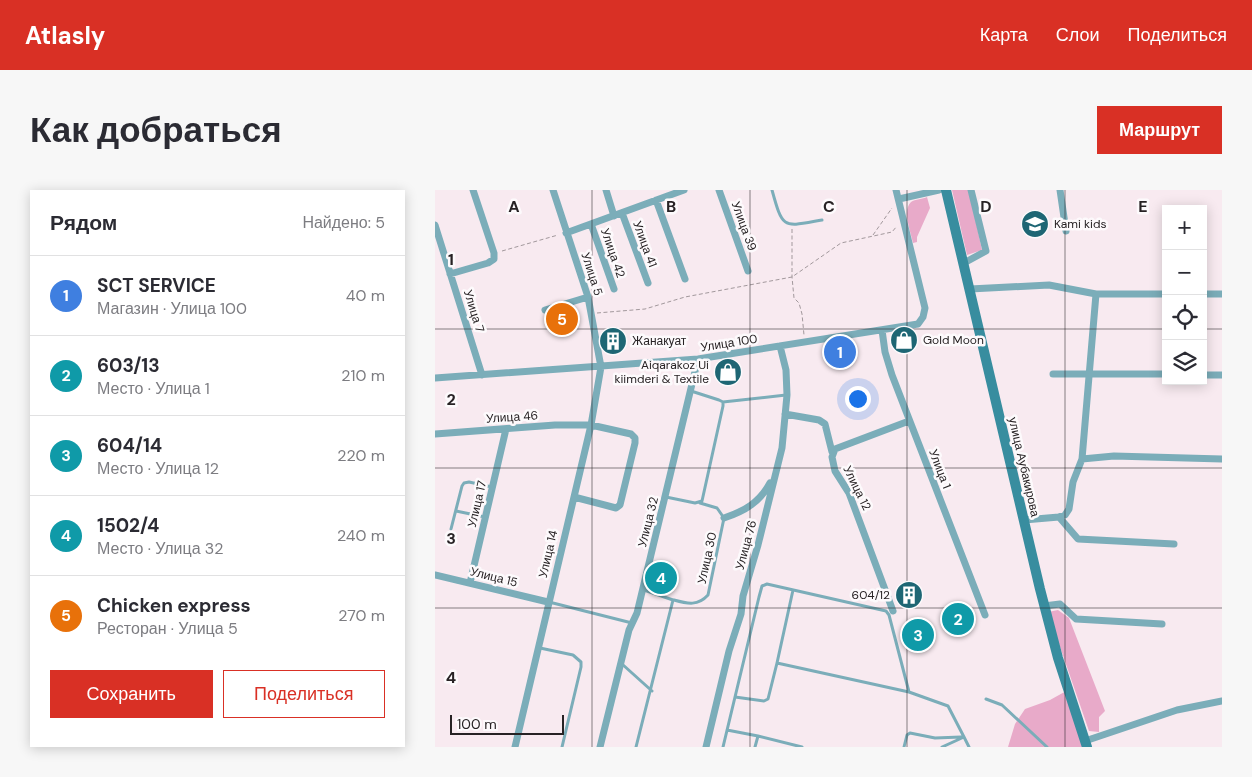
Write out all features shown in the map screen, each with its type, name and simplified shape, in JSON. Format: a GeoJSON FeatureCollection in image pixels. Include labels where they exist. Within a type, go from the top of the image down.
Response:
{"type":"FeatureCollection","features":[{"type":"Feature","properties":{"kind":"main road","name":"улица Аубакирова"},"geometry":{"type":"LineString","coordinates":[[946,190],[971,289],[1044,606],[1058,658],[1086,744]]}},
{"type":"Feature","properties":{"kind":"street"},"geometry":{"type":"LineString","coordinates":[[450,274],[488,263],[494,256],[473,190]]}},
{"type":"Feature","properties":{"kind":"street","name":"Улица 5"},"geometry":{"type":"LineString","coordinates":[[553,190],[588,297],[601,367]]}},
{"type":"Feature","properties":{"kind":"street"},"geometry":{"type":"LineString","coordinates":[[606,190],[614,216]]}},
{"type":"Feature","properties":{"kind":"street"},"geometry":{"type":"LineString","coordinates":[[567,233],[684,190]]}},
{"type":"Feature","properties":{"kind":"street","name":"Улица 39"},"geometry":{"type":"LineString","coordinates":[[719,190],[748,270]]}},
{"type":"Feature","properties":{"kind":"street"},"geometry":{"type":"LineString","coordinates":[[897,190],[901,212]]}},
{"type":"Feature","properties":{"kind":"street"},"geometry":{"type":"LineString","coordinates":[[899,199],[939,190]]}},
{"type":"Feature","properties":{"kind":"street"},"geometry":{"type":"LineString","coordinates":[[964,263],[986,251],[971,190]]}},
{"type":"Feature","properties":{"kind":"street"},"geometry":{"type":"LineString","coordinates":[[1060,190],[1066,231]]}},
{"type":"Feature","properties":{"kind":"street"},"geometry":{"type":"LineString","coordinates":[[656,200],[685,279]]}},
{"type":"Feature","properties":{"kind":"street","name":"Улица 41"},"geometry":{"type":"LineString","coordinates":[[622,212],[647,283]]}},
{"type":"Feature","properties":{"kind":"street","name":"Улица 100"},"geometry":{"type":"LineString","coordinates":[[435,378],[698,359],[918,324],[923,317],[925,308],[901,212]]}},
{"type":"Feature","properties":{"kind":"street","name":"Улица 42"},"geometry":{"type":"LineString","coordinates":[[591,224],[613,289]]}},
{"type":"Feature","properties":{"kind":"street","name":"Улица 7"},"geometry":{"type":"LineString","coordinates":[[435,225],[482,375]]}},
{"type":"Feature","properties":{"kind":"street"},"geometry":{"type":"LineString","coordinates":[[971,289],[1049,285],[1096,294],[1162,294]]}},
{"type":"Feature","properties":{"kind":"street"},"geometry":{"type":"LineString","coordinates":[[1024,520],[1059,517],[1065,515],[1069,509],[1073,482],[1082,459],[1096,294]]}},
{"type":"Feature","properties":{"kind":"street"},"geometry":{"type":"LineString","coordinates":[[1207,294],[1222,294]]}},
{"type":"Feature","properties":{"kind":"street"},"geometry":{"type":"LineString","coordinates":[[545,310],[588,297]]}},
{"type":"Feature","properties":{"kind":"street","name":"Улица 1"},"geometry":{"type":"LineString","coordinates":[[882,330],[885,352],[909,421],[985,615]]}},
{"type":"Feature","properties":{"kind":"street","name":"Улица 76"},"geometry":{"type":"LineString","coordinates":[[706,747],[729,651],[741,614],[743,596],[758,545],[781,448],[787,395],[786,370],[781,346]]}},
{"type":"Feature","properties":{"kind":"street","name":"Улица 32"},"geometry":{"type":"LineString","coordinates":[[600,747],[629,630],[637,613],[643,590],[698,359]]}},
{"type":"Feature","properties":{"kind":"street","name":"Улица 14"},"geometry":{"type":"LineString","coordinates":[[515,747],[591,425],[601,367]]}},
{"type":"Feature","properties":{"kind":"street"},"geometry":{"type":"LineString","coordinates":[[1053,374],[1162,374]]}},
{"type":"Feature","properties":{"kind":"street"},"geometry":{"type":"LineString","coordinates":[[1207,375],[1222,375]]}},
{"type":"Feature","properties":{"kind":"street","name":"Улица 12"},"geometry":{"type":"LineString","coordinates":[[785,414],[819,420],[825,424],[835,471],[849,493],[893,611]]}},
{"type":"Feature","properties":{"kind":"street"},"geometry":{"type":"LineString","coordinates":[[832,452],[909,421]]}},
{"type":"Feature","properties":{"kind":"street","name":"Улица 46"},"geometry":{"type":"LineString","coordinates":[[435,434],[555,425],[591,425],[631,434],[635,438],[635,443],[620,505],[616,508],[574,497]]}},
{"type":"Feature","properties":{"kind":"street","name":"Улица 17"},"geometry":{"type":"LineString","coordinates":[[470,583],[506,429]]}},
{"type":"Feature","properties":{"kind":"street"},"geometry":{"type":"LineString","coordinates":[[1082,459],[1114,456],[1222,459]]}},
{"type":"Feature","properties":{"kind":"street"},"geometry":{"type":"LineString","coordinates":[[724,518],[750,507],[765,493],[775,476]]}},
{"type":"Feature","properties":{"kind":"street"},"geometry":{"type":"LineString","coordinates":[[1059,517],[1078,540],[1174,544]]}},
{"type":"Feature","properties":{"kind":"street","name":"Улица 15"},"geometry":{"type":"LineString","coordinates":[[435,575],[548,602]]}},
{"type":"Feature","properties":{"kind":"street"},"geometry":{"type":"LineString","coordinates":[[1044,606],[1060,604],[1076,619],[1163,624]]}},
{"type":"Feature","properties":{"kind":"street"},"geometry":{"type":"LineString","coordinates":[[1086,744],[1177,710],[1222,701]]}},
{"type":"Feature","properties":{"kind":"lane"},"geometry":{"type":"LineString","coordinates":[[772,190],[779,212],[784,221],[792,226],[822,220]]}},
{"type":"Feature","properties":{"kind":"lane"},"geometry":{"type":"LineString","coordinates":[[691,391],[723,402],[787,395]]}},
{"type":"Feature","properties":{"kind":"lane"},"geometry":{"type":"LineString","coordinates":[[699,503],[702,501],[723,402]]}},
{"type":"Feature","properties":{"kind":"lane"},"geometry":{"type":"LineString","coordinates":[[451,529],[464,483],[469,482],[493,487]]}},
{"type":"Feature","properties":{"kind":"lane","name":"Улица 30"},"geometry":{"type":"LineString","coordinates":[[643,590],[673,600],[693,603],[702,601],[708,594],[724,518],[717,508],[666,497]]}},
{"type":"Feature","properties":{"kind":"lane"},"geometry":{"type":"LineString","coordinates":[[456,511],[485,517]]}},
{"type":"Feature","properties":{"kind":"lane"},"geometry":{"type":"LineString","coordinates":[[723,747],[763,586],[767,584],[886,610],[889,615],[909,692]]}},
{"type":"Feature","properties":{"kind":"lane"},"geometry":{"type":"LineString","coordinates":[[735,697],[765,701],[768,699],[793,590]]}},
{"type":"Feature","properties":{"kind":"lane"},"geometry":{"type":"LineString","coordinates":[[636,747],[652,691],[673,600]]}},
{"type":"Feature","properties":{"kind":"lane"},"geometry":{"type":"LineString","coordinates":[[548,602],[633,623]]}},
{"type":"Feature","properties":{"kind":"lane"},"geometry":{"type":"LineString","coordinates":[[538,647],[573,655],[581,662],[562,747]]}},
{"type":"Feature","properties":{"kind":"lane"},"geometry":{"type":"LineString","coordinates":[[620,663],[652,691]]}},
{"type":"Feature","properties":{"kind":"lane"},"geometry":{"type":"LineString","coordinates":[[777,663],[909,692],[947,706],[969,747]]}},
{"type":"Feature","properties":{"kind":"lane"},"geometry":{"type":"LineString","coordinates":[[986,699],[1002,705],[1047,747]]}},
{"type":"Feature","properties":{"kind":"lane"},"geometry":{"type":"LineString","coordinates":[[727,730],[802,747]]}},
{"type":"Feature","properties":{"kind":"lane"},"geometry":{"type":"LineString","coordinates":[[904,747],[907,735],[910,733],[935,738],[963,737]]}},
{"type":"Feature","properties":{"kind":"lane"},"geometry":{"type":"LineString","coordinates":[[755,747],[758,736]]}},
{"type":"Feature","properties":{"kind":"lane"},"geometry":{"type":"LineString","coordinates":[[942,747],[963,737]]}},
{"type":"Feature","properties":{"kind":"path"},"geometry":{"type":"LineString","coordinates":[[872,236],[899,199]]}},
{"type":"Feature","properties":{"kind":"path"},"geometry":{"type":"LineString","coordinates":[[592,314],[645,309],[685,297],[792,277],[841,243],[892,232],[898,226],[901,212]]}},
{"type":"Feature","properties":{"kind":"path"},"geometry":{"type":"LineString","coordinates":[[792,226],[792,277],[794,298],[799,303],[804,325],[802,343]]}},
{"type":"Feature","properties":{"kind":"path"},"geometry":{"type":"LineString","coordinates":[[494,256],[567,233]]}},
{"type":"Feature","properties":{"kind":"shaded area"},"geometry":{"type":"Polygon","coordinates":[[[952,190],[969,190],[982,250],[967,255],[952,190]]]}},
{"type":"Feature","properties":{"kind":"shaded area"},"geometry":{"type":"Polygon","coordinates":[[[927,197],[930,208],[917,237],[917,242],[913,243],[907,216],[908,206],[913,201],[927,197]]]}},
{"type":"Feature","properties":{"kind":"shaded area"},"geometry":{"type":"Polygon","coordinates":[[[1058,610],[1069,618],[1105,711],[1099,717],[1099,732],[1089,731],[1048,612],[1058,610]]]}},
{"type":"Feature","properties":{"kind":"shaded area"},"geometry":{"type":"Polygon","coordinates":[[[1068,690],[1087,747],[1008,747],[1015,724],[1025,709],[1050,700],[1068,690]]]}},
{"type":"Feature","properties":{"kind":"place","name":"Kami kids"},"geometry":{"type":"Point","coordinates":[1035,224]}},
{"type":"Feature","properties":{"kind":"place","name":"Chicken express"},"geometry":{"type":"Point","coordinates":[562,319]}},
{"type":"Feature","properties":{"kind":"place","name":"Gold Moon"},"geometry":{"type":"Point","coordinates":[904,340]}},
{"type":"Feature","properties":{"kind":"place","name":"Жанакуат"},"geometry":{"type":"Point","coordinates":[613,341]}},
{"type":"Feature","properties":{"kind":"place","name":"SCT SERVICE"},"geometry":{"type":"Point","coordinates":[840,352]}},
{"type":"Feature","properties":{"kind":"place","name":"Aiqarakoz Ui kiimderi & Textile"},"geometry":{"type":"Point","coordinates":[728,372]}},
{"type":"Feature","properties":{"kind":"place","name":"1502/4"},"geometry":{"type":"Point","coordinates":[661,578]}},
{"type":"Feature","properties":{"kind":"place","name":"604/12"},"geometry":{"type":"Point","coordinates":[909,595]}},
{"type":"Feature","properties":{"kind":"place","name":"603/13"},"geometry":{"type":"Point","coordinates":[958,619]}},
{"type":"Feature","properties":{"kind":"place","name":"604/14"},"geometry":{"type":"Point","coordinates":[918,635]}}]}
